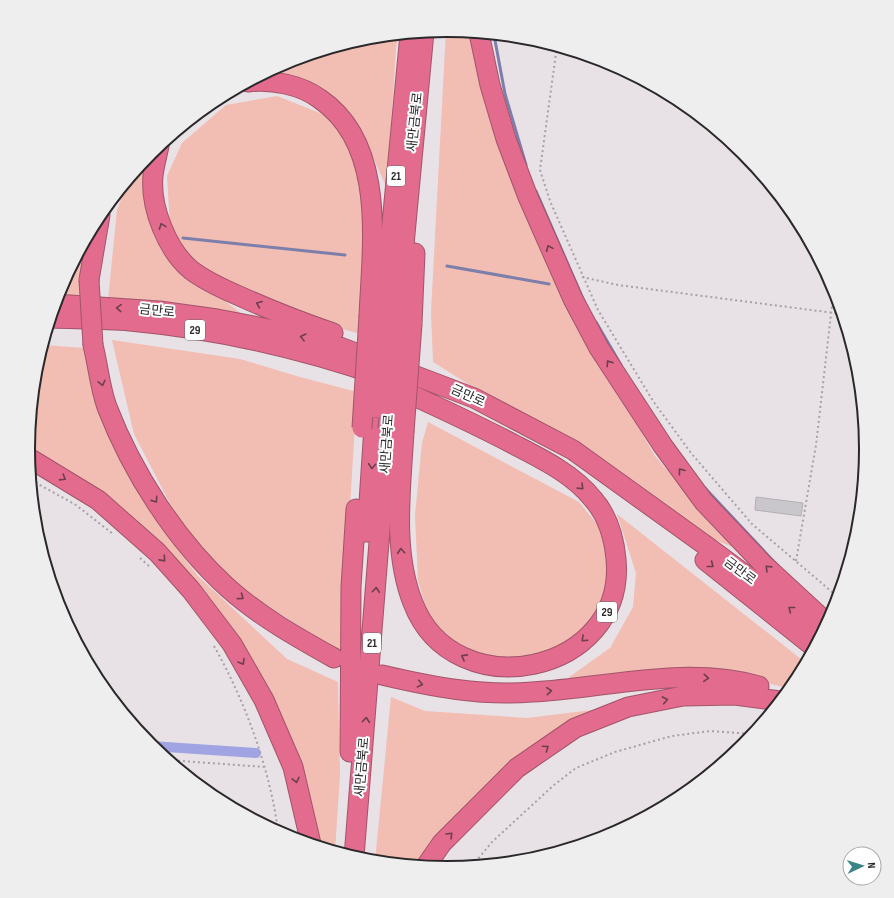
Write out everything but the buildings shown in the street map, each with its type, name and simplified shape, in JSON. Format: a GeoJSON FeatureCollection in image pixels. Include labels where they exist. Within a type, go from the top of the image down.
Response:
{"type":"FeatureCollection","features":[{"type":"Feature","properties":{"kind":"highway","name":"새만금북로"},"geometry":{"type":"LineString","coordinates":[[390,319],[423,38]]}},
{"type":"Feature","properties":{"kind":"highway","name":"새만금북로"},"geometry":{"type":"LineString","coordinates":[[354,850],[410,39]]}},
{"type":"Feature","properties":{"kind":"highway"},"geometry":{"type":"LineString","coordinates":[[480,39],[490,85],[506,139],[525,190],[556,263],[600,348],[663,446],[704,502],[763,564],[823,619]]}},
{"type":"Feature","properties":{"kind":"highway"},"geometry":{"type":"LineString","coordinates":[[258,83],[284,84],[310,92],[332,107],[352,130],[362,152],[368,176],[372,214],[390,319],[382,429]]}},
{"type":"Feature","properties":{"kind":"highway"},"geometry":{"type":"LineString","coordinates":[[156,158],[152,177],[155,200],[161,225],[171,247],[191,270],[219,287],[251,301],[422,367],[524,423]]}},
{"type":"Feature","properties":{"kind":"highway"},"geometry":{"type":"LineString","coordinates":[[97,231],[89,280],[93,345],[107,406],[137,475],[190,550],[228,588],[304,642],[334,658]]}},
{"type":"Feature","properties":{"kind":"highway","name":"금만로"},"geometry":{"type":"LineString","coordinates":[[61,304],[130,308],[203,317],[274,330],[332,344],[474,398],[573,450],[631,490],[774,596],[817,631]]}},
{"type":"Feature","properties":{"kind":"highway","name":"금만로"},"geometry":{"type":"LineString","coordinates":[[57,318],[129,321],[191,329],[263,341],[336,361],[434,394],[496,422],[576,466],[650,518],[810,644]]}},
{"type":"Feature","properties":{"kind":"highway","name":"29"},"geometry":{"type":"LineString","coordinates":[[336,361],[462,417],[549,462],[577,482],[594,498],[607,520],[615,546],[617,568],[614,591],[606,614],[593,631],[575,647],[555,659],[531,666],[510,668],[488,665],[468,660],[447,648],[420,620],[405,579],[401,552],[400,511],[382,429]]}},
{"type":"Feature","properties":{"kind":"highway","name":"새만금북로"},"geometry":{"type":"LineString","coordinates":[[343,848],[350,752],[382,429]]}},
{"type":"Feature","properties":{"kind":"highway"},"geometry":{"type":"LineString","coordinates":[[35,462],[98,500],[156,552],[191,590],[232,644],[264,700],[293,766],[310,837]]}},
{"type":"Feature","properties":{"kind":"highway"},"geometry":{"type":"LineString","coordinates":[[382,675],[422,685],[463,692],[531,692],[629,680],[705,678],[752,684],[780,692]]}},
{"type":"Feature","properties":{"kind":"highway"},"geometry":{"type":"LineString","coordinates":[[430,860],[442,843],[517,768],[575,728],[628,707],[683,696],[735,695],[774,700]]}},
{"type":"Feature","properties":{"kind":"path"},"geometry":{"type":"LineString","coordinates":[[555,51],[540,170],[550,201],[582,277],[598,310],[653,401],[691,453],[752,524],[833,593]]}},
{"type":"Feature","properties":{"kind":"path"},"geometry":{"type":"LineString","coordinates":[[582,277],[618,286],[836,313]]}},
{"type":"Feature","properties":{"kind":"path"},"geometry":{"type":"LineString","coordinates":[[796,561],[816,445],[832,303]]}},
{"type":"Feature","properties":{"kind":"path"},"geometry":{"type":"LineString","coordinates":[[37,483],[76,505],[118,538]]}},
{"type":"Feature","properties":{"kind":"path"},"geometry":{"type":"LineString","coordinates":[[135,553],[152,569]]}},
{"type":"Feature","properties":{"kind":"path"},"geometry":{"type":"LineString","coordinates":[[212,642],[226,667],[265,767],[277,824]]}},
{"type":"Feature","properties":{"kind":"path"},"geometry":{"type":"LineString","coordinates":[[477,860],[492,842],[554,785],[576,768],[616,752],[672,736],[710,731],[745,733]]}},
{"type":"Feature","properties":{"kind":"path"},"geometry":{"type":"LineString","coordinates":[[177,760],[265,767]]}},
{"type":"Feature","properties":{"kind":"shaded area"},"geometry":{"type":"Polygon","coordinates":[[[446,37],[476,38],[554,280],[655,456],[735,548],[715,540],[433,362],[431,312],[446,37]]]}},
{"type":"Feature","properties":{"kind":"shaded area"},"geometry":{"type":"Polygon","coordinates":[[[397,41],[387,188],[358,125],[313,83],[274,75],[289,68],[340,51],[397,41]]]}},
{"type":"Feature","properties":{"kind":"shaded area"},"geometry":{"type":"Polygon","coordinates":[[[277,96],[330,117],[360,168],[366,246],[360,334],[329,325],[240,290],[191,259],[170,226],[167,176],[182,143],[226,105],[277,96]]]}},
{"type":"Feature","properties":{"kind":"shaded area"},"geometry":{"type":"Polygon","coordinates":[[[151,163],[150,211],[164,254],[247,318],[108,300],[117,210],[123,194],[151,163]]]}},
{"type":"Feature","properties":{"kind":"shaded area"},"geometry":{"type":"Polygon","coordinates":[[[88,247],[84,298],[63,300],[77,267],[88,247]]]}},
{"type":"Feature","properties":{"kind":"shaded area"},"geometry":{"type":"Polygon","coordinates":[[[112,340],[240,359],[357,392],[341,654],[229,580],[178,519],[134,434],[112,340]]]}},
{"type":"Feature","properties":{"kind":"shaded area"},"geometry":{"type":"Polygon","coordinates":[[[48,345],[85,348],[102,411],[176,548],[198,576],[287,659],[338,682],[340,775],[335,846],[317,840],[285,727],[207,601],[35,456],[36,422],[39,395],[48,345]]]}},
{"type":"Feature","properties":{"kind":"shaded area"},"geometry":{"type":"Polygon","coordinates":[[[428,422],[579,502],[604,533],[609,572],[600,609],[569,642],[527,659],[488,659],[459,646],[429,618],[418,581],[415,515],[422,443],[428,422]]]}},
{"type":"Feature","properties":{"kind":"shaded area"},"geometry":{"type":"Polygon","coordinates":[[[617,514],[801,659],[783,687],[716,669],[630,672],[558,685],[610,648],[633,607],[636,573],[617,514]]]}},
{"type":"Feature","properties":{"kind":"shaded area"},"geometry":{"type":"Polygon","coordinates":[[[391,697],[425,711],[527,718],[609,708],[562,726],[543,739],[435,861],[376,854],[391,697]]]}},
{"type":"Feature","properties":{"kind":"waterway"},"geometry":{"type":"LineString","coordinates":[[495,40],[505,94],[526,165]]}},
{"type":"Feature","properties":{"kind":"waterway"},"geometry":{"type":"LineString","coordinates":[[536,191],[584,301]]}},
{"type":"Feature","properties":{"kind":"waterway"},"geometry":{"type":"LineString","coordinates":[[183,238],[345,255]]}},
{"type":"Feature","properties":{"kind":"waterway"},"geometry":{"type":"LineString","coordinates":[[447,266],[549,284]]}},
{"type":"Feature","properties":{"kind":"waterway"},"geometry":{"type":"LineString","coordinates":[[596,322],[621,365]]}},
{"type":"Feature","properties":{"kind":"waterway"},"geometry":{"type":"LineString","coordinates":[[705,488],[778,566]]}},
{"type":"Feature","properties":{"kind":"waterway"},"geometry":{"type":"LineString","coordinates":[[163,747],[256,753]]}}]}
